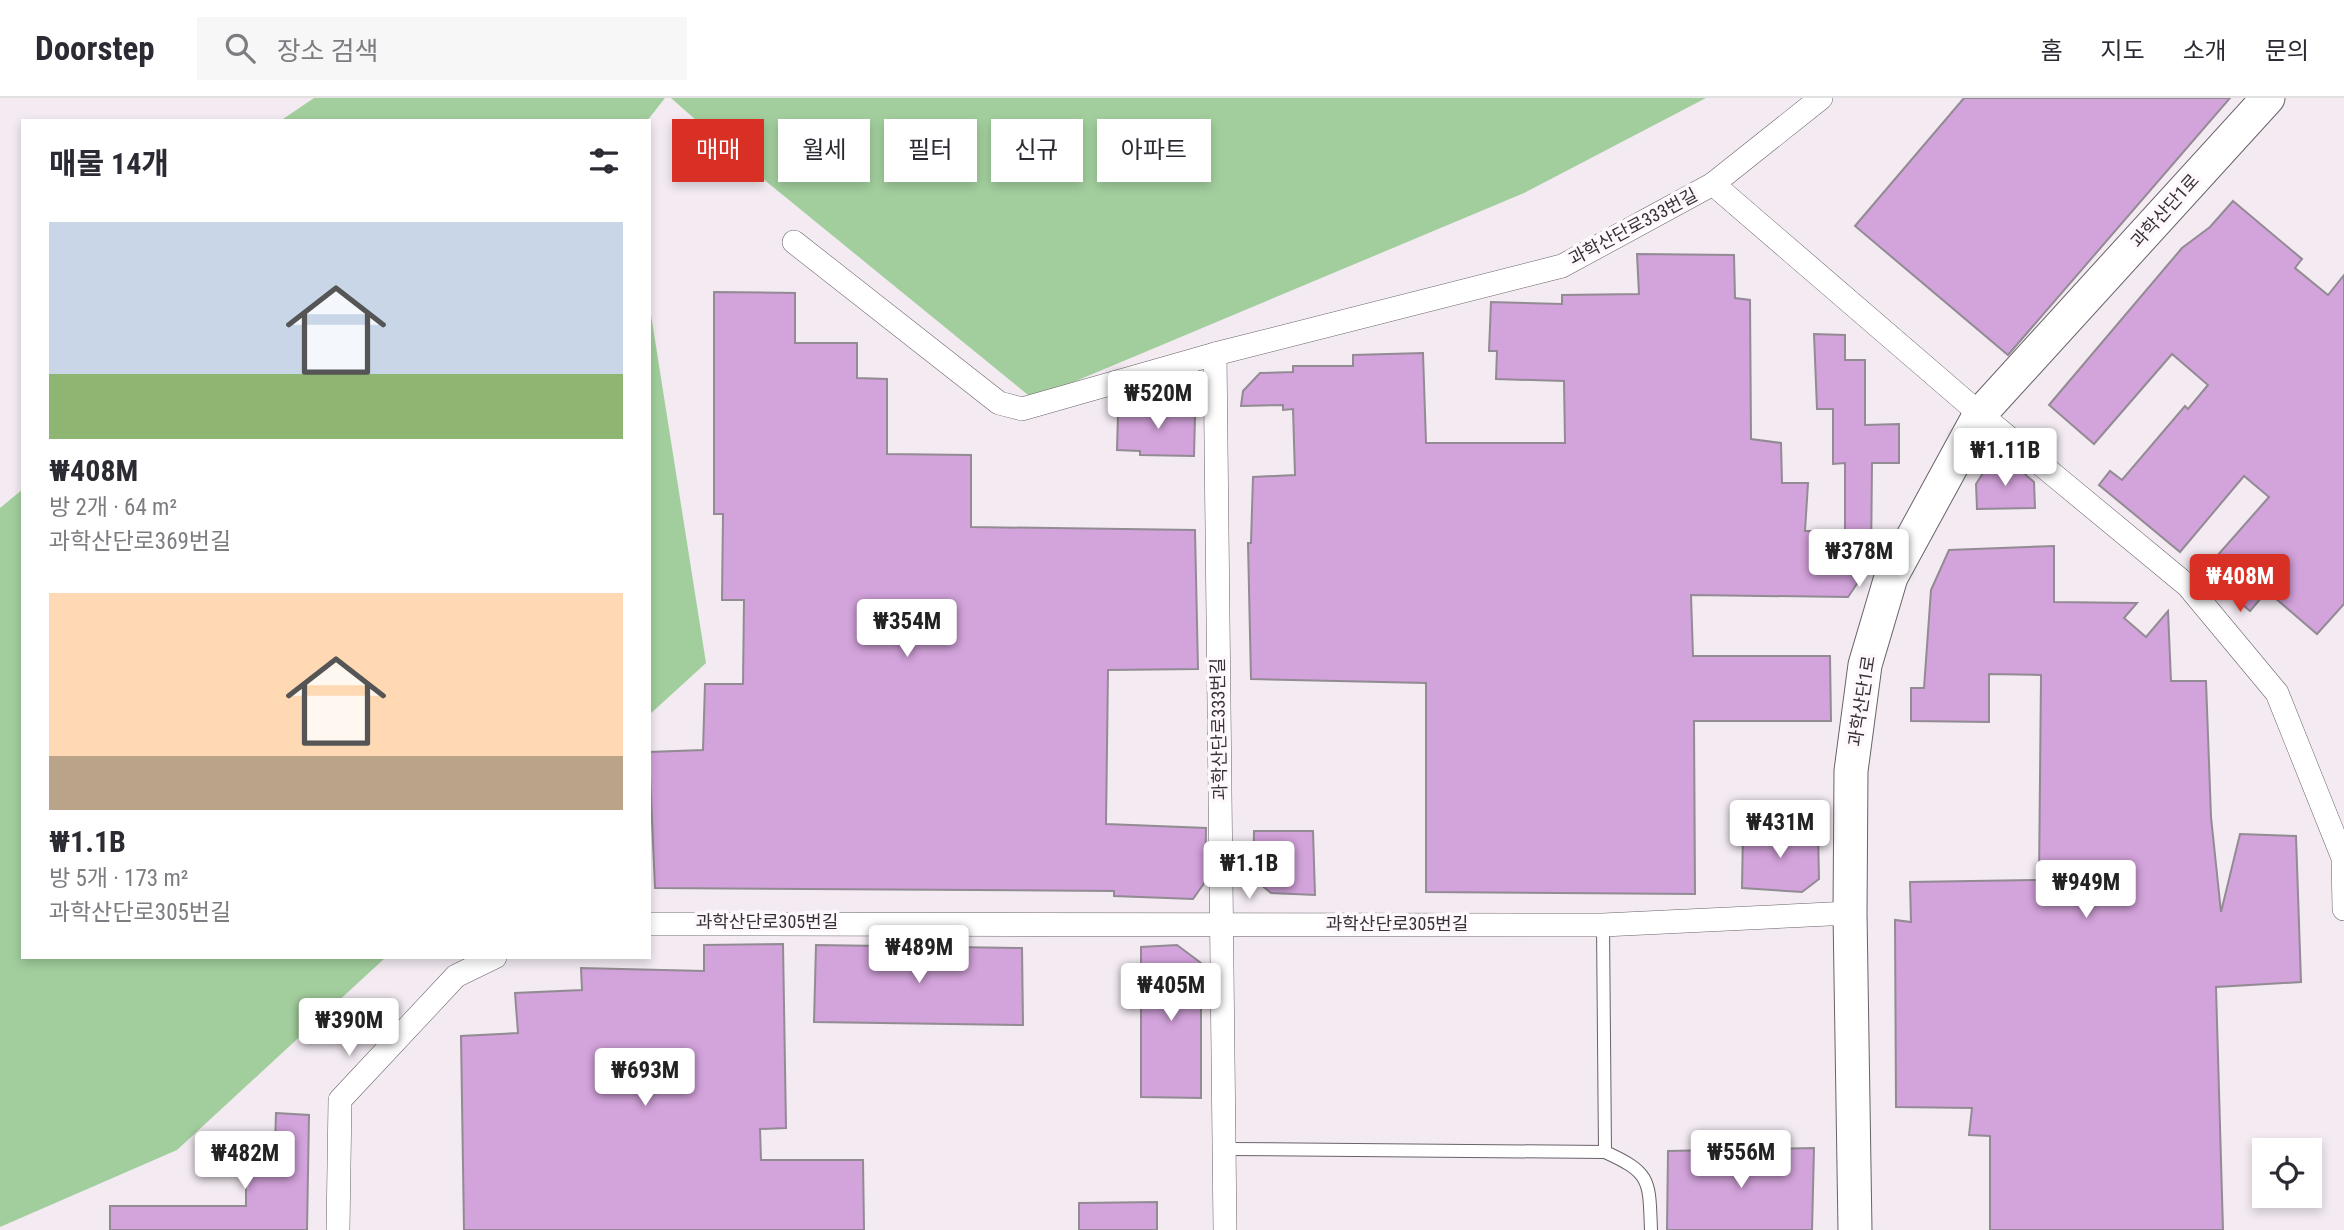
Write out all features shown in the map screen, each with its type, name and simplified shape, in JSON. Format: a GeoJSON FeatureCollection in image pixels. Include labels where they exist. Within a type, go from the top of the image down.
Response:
{"type":"FeatureCollection","features":[{"type":"Feature","properties":{"kind":"main road","name":"과학산단1로"},"geometry":{"type":"LineString","coordinates":[[1855,1230],[1850,913],[1852,771],[1865,665],[1891,577],[1980,414],[2268,98]]}},
{"type":"Feature","properties":{"kind":"street","name":"과학산단로333번길"},"geometry":{"type":"LineString","coordinates":[[794,242],[999,403],[1022,409],[1215,354],[1562,266],[1713,184],[1821,98]]}},
{"type":"Feature","properties":{"kind":"street"},"geometry":{"type":"LineString","coordinates":[[1713,184],[1980,414],[2188,586],[2277,693],[2343,858],[2344,909]]}},
{"type":"Feature","properties":{"kind":"street","name":"과학산단로333번길"},"geometry":{"type":"LineString","coordinates":[[1215,354],[1226,1230]]}},
{"type":"Feature","properties":{"kind":"street","name":"과학산단로305번길"},"geometry":{"type":"LineString","coordinates":[[651,924],[1603,925],[1850,913]]}},
{"type":"Feature","properties":{"kind":"street"},"geometry":{"type":"LineString","coordinates":[[338,1230],[340,1100],[456,976],[491,959]]}},
{"type":"Feature","properties":{"kind":"lane"},"geometry":{"type":"LineString","coordinates":[[1603,925],[1605,1152]]}},
{"type":"Feature","properties":{"kind":"lane"},"geometry":{"type":"LineString","coordinates":[[1224,1150],[1605,1152],[1634,1165],[1643,1174],[1650,1196],[1651,1230]]}},
{"type":"Feature","properties":{"kind":"green space"},"geometry":{"type":"Polygon","coordinates":[[[314,98],[665,98],[649,119],[283,119],[314,98]]]}},
{"type":"Feature","properties":{"kind":"green space"},"geometry":{"type":"Polygon","coordinates":[[[671,98],[1706,98],[1524,193],[1033,399],[764,180],[764,119],[695,119],[671,98]]]}},
{"type":"Feature","properties":{"kind":"green space"},"geometry":{"type":"Polygon","coordinates":[[[651,315],[706,663],[651,713],[651,315]]]}},
{"type":"Feature","properties":{"kind":"green space"},"geometry":{"type":"Polygon","coordinates":[[[21,491],[21,959],[384,959],[177,1150],[0,1227],[0,508],[21,491]]]}},
{"type":"Feature","properties":{"kind":"building"},"geometry":{"type":"Polygon","coordinates":[[[1964,98],[2230,98],[2008,355],[1855,226],[1964,98]]]}},
{"type":"Feature","properties":{"kind":"building"},"geometry":{"type":"Polygon","coordinates":[[[2233,201],[2302,259],[2295,268],[2328,295],[2344,275],[2344,604],[2317,634],[2267,591],[2250,611],[2222,587],[2235,572],[2217,556],[2269,497],[2244,476],[2180,552],[2099,485],[2110,471],[2122,480],[2185,406],[2188,409],[2208,385],[2172,354],[2094,444],[2049,405],[2182,248],[2210,227],[2233,201]]]}},
{"type":"Feature","properties":{"kind":"building"},"geometry":{"type":"Polygon","coordinates":[[[1637,254],[1734,255],[1735,298],[1750,300],[1751,439],[1781,443],[1782,483],[1808,483],[1805,531],[1845,531],[1845,463],[1833,464],[1833,409],[1817,409],[1814,334],[1845,335],[1845,360],[1865,360],[1865,425],[1899,424],[1899,463],[1872,463],[1871,563],[1848,597],[1691,595],[1693,656],[1830,656],[1831,721],[1694,721],[1695,894],[1426,892],[1426,683],[1251,679],[1248,543],[1251,543],[1253,477],[1295,475],[1293,409],[1283,410],[1283,405],[1241,406],[1243,391],[1260,373],[1293,372],[1293,366],[1353,366],[1353,355],[1423,353],[1426,443],[1565,443],[1564,381],[1496,379],[1497,351],[1489,351],[1491,302],[1562,304],[1562,295],[1639,294],[1637,254]]]}},
{"type":"Feature","properties":{"kind":"building"},"geometry":{"type":"Polygon","coordinates":[[[714,292],[795,293],[795,343],[857,343],[857,378],[887,379],[887,454],[971,455],[971,527],[1195,530],[1198,669],[1108,670],[1106,824],[1206,828],[1205,882],[1193,899],[1114,896],[1114,891],[655,888],[651,752],[703,750],[705,684],[743,684],[744,600],[722,600],[723,514],[714,514],[714,292]]]}},
{"type":"Feature","properties":{"kind":"building"},"geometry":{"type":"Polygon","coordinates":[[[1138,405],[1191,407],[1191,416],[1195,416],[1194,456],[1140,455],[1140,451],[1117,450],[1118,414],[1137,414],[1138,405]]]}},
{"type":"Feature","properties":{"kind":"building"},"geometry":{"type":"Polygon","coordinates":[[[2010,461],[2034,482],[2035,508],[1977,509],[1976,484],[1990,462],[2010,461]]]}},
{"type":"Feature","properties":{"kind":"building"},"geometry":{"type":"Polygon","coordinates":[[[2054,546],[2054,602],[2137,603],[2124,618],[2146,637],[2168,611],[2171,681],[2206,681],[2211,817],[2221,912],[2240,834],[2296,836],[2301,982],[2216,987],[2223,1230],[1990,1230],[1990,1136],[1969,1135],[1972,1108],[1896,1107],[1895,920],[1911,922],[1910,882],[2039,880],[2041,675],[1989,674],[1989,722],[1911,721],[1911,688],[1924,688],[1931,590],[1949,550],[2054,546]]]}},
{"type":"Feature","properties":{"kind":"building"},"geometry":{"type":"Polygon","coordinates":[[[1818,830],[1819,879],[1802,892],[1742,888],[1743,831],[1818,830]]]}},
{"type":"Feature","properties":{"kind":"building"},"geometry":{"type":"Polygon","coordinates":[[[1254,831],[1313,831],[1315,895],[1271,893],[1253,878],[1254,831]]]}},
{"type":"Feature","properties":{"kind":"building"},"geometry":{"type":"Polygon","coordinates":[[[783,944],[786,1128],[760,1129],[761,1160],[863,1160],[864,1230],[464,1230],[461,1036],[518,1033],[515,993],[582,990],[581,968],[704,971],[704,945],[783,944]]]}},
{"type":"Feature","properties":{"kind":"building"},"geometry":{"type":"Polygon","coordinates":[[[816,945],[1022,948],[1023,1025],[814,1022],[816,945]]]}},
{"type":"Feature","properties":{"kind":"building"},"geometry":{"type":"Polygon","coordinates":[[[1177,945],[1201,963],[1201,1098],[1141,1097],[1141,947],[1177,945]]]}},
{"type":"Feature","properties":{"kind":"building"},"geometry":{"type":"Polygon","coordinates":[[[276,1113],[309,1115],[307,1230],[110,1230],[110,1206],[246,1206],[246,1144],[275,1144],[276,1113]]]}},
{"type":"Feature","properties":{"kind":"building"},"geometry":{"type":"Polygon","coordinates":[[[1814,1148],[1812,1230],[1667,1230],[1668,1151],[1814,1148]]]}},
{"type":"Feature","properties":{"kind":"building"},"geometry":{"type":"Polygon","coordinates":[[[1157,1202],[1157,1230],[1079,1230],[1079,1203],[1157,1202]]]}}]}
